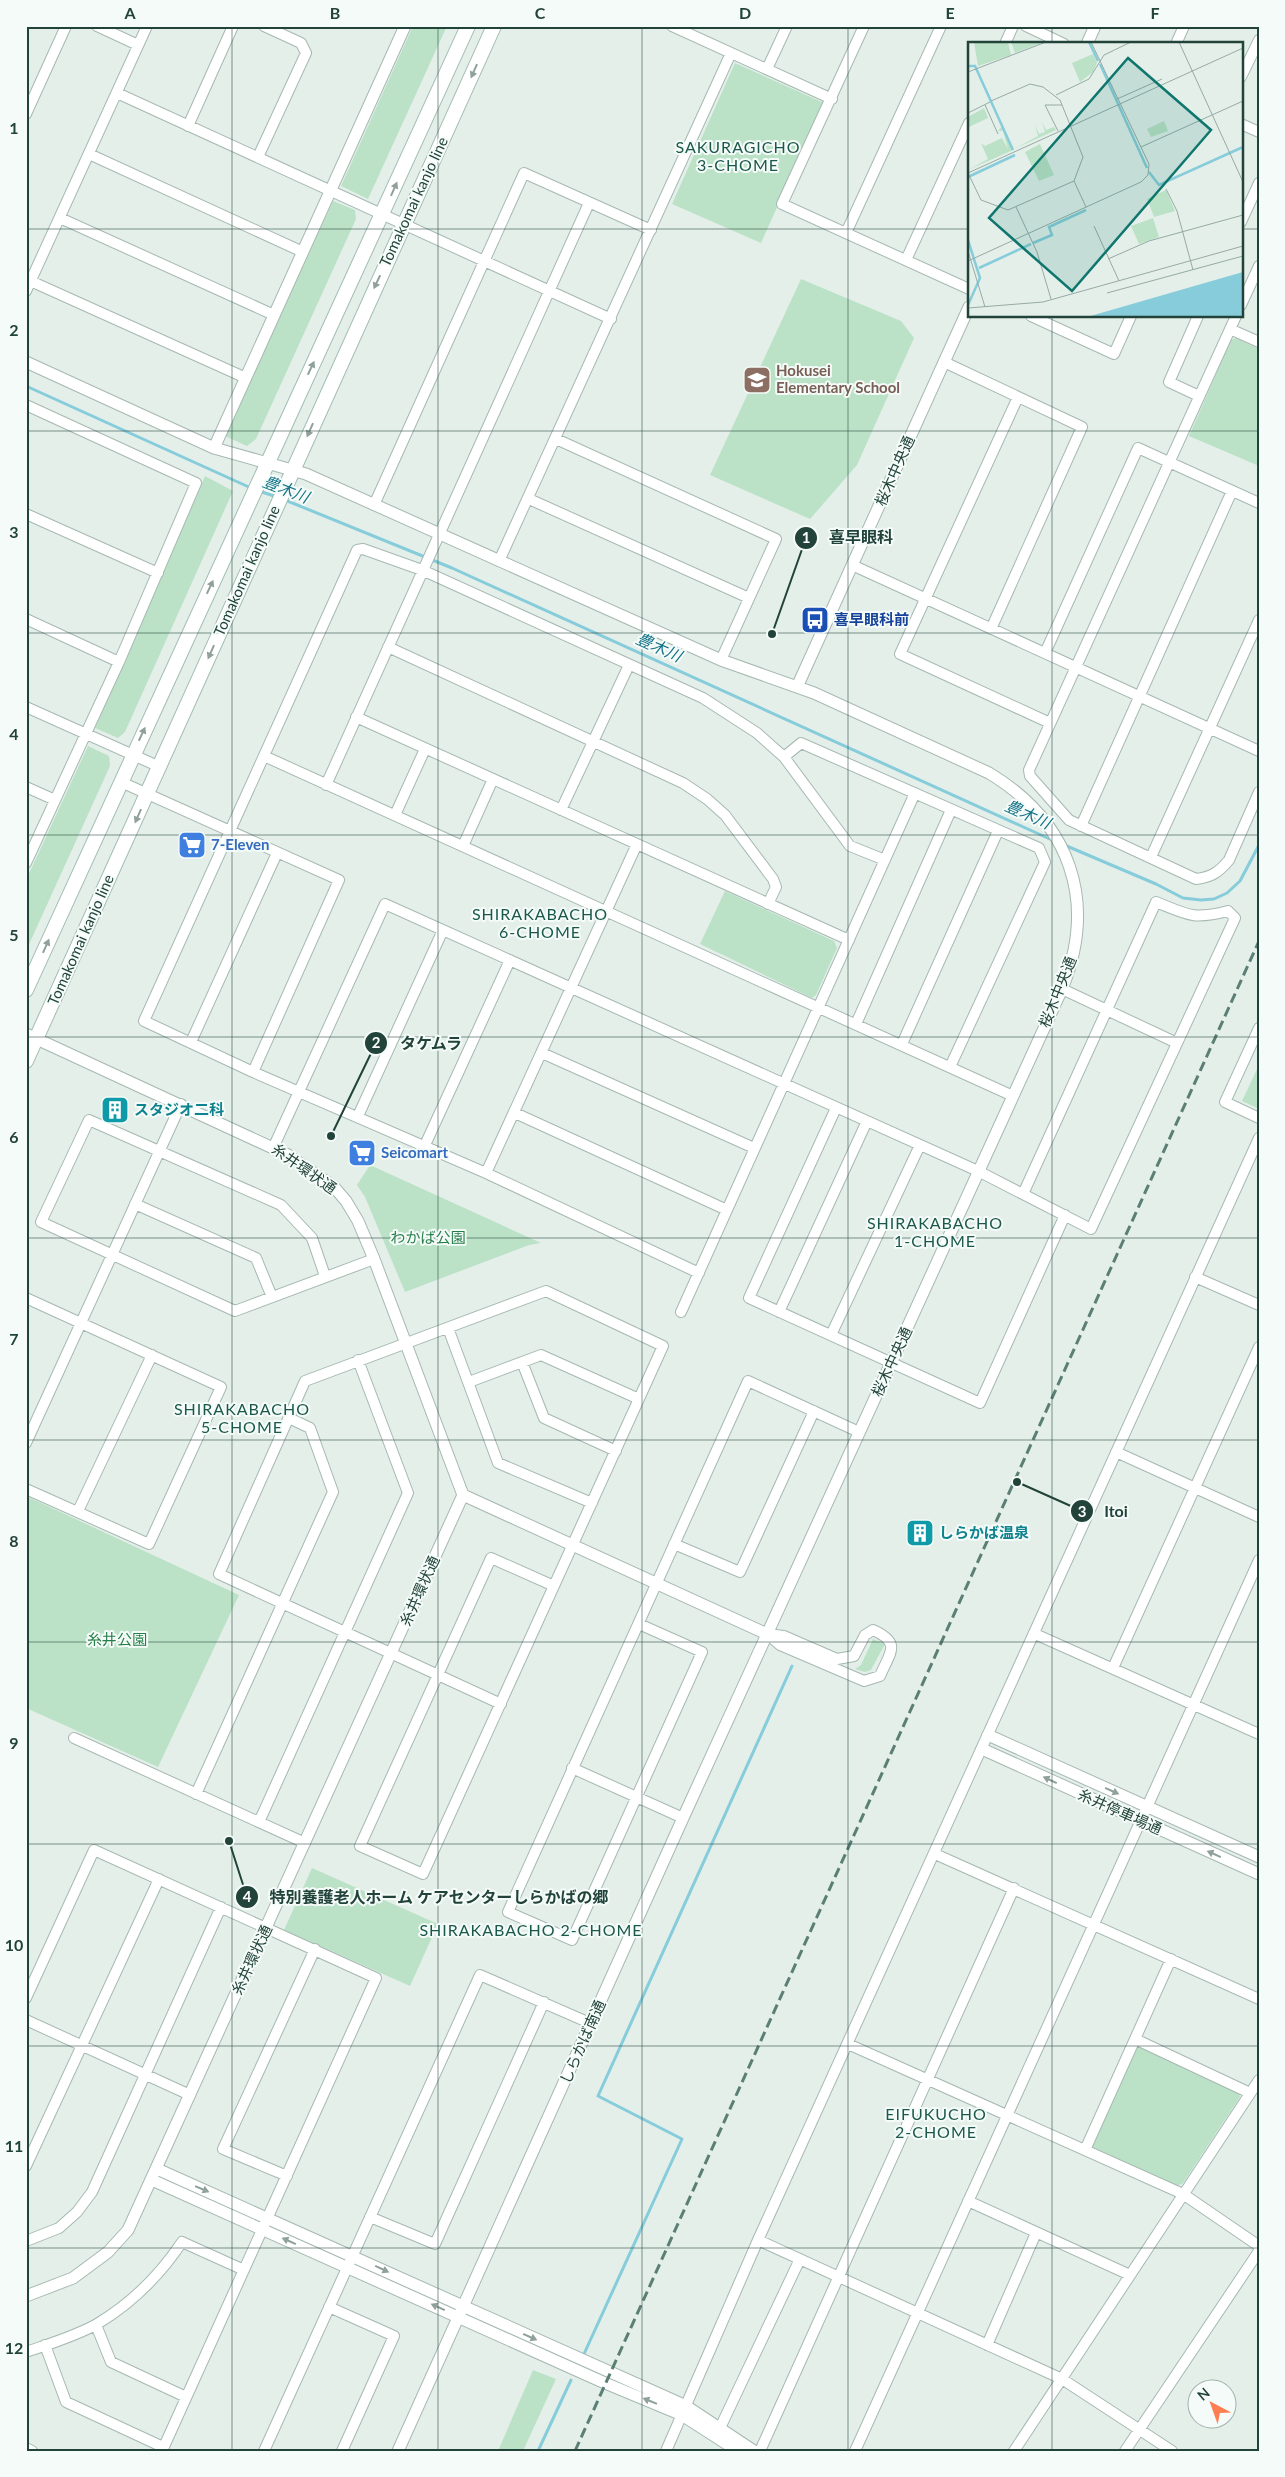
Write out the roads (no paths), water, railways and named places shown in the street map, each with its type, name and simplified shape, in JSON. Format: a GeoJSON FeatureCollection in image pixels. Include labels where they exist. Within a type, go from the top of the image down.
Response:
{"type":"FeatureCollection","features":[{"type":"Feature","properties":{"kind":"main road","name":"Tomakomai kanjo line"},"geometry":{"type":"LineString","coordinates":[[26,990],[468,26]]}},
{"type":"Feature","properties":{"kind":"main road","name":"Tomakomai kanjo line"},"geometry":{"type":"LineString","coordinates":[[26,1061],[31,1036],[148,794],[273,511],[494,26]]}},
{"type":"Feature","properties":{"kind":"street"},"geometry":{"type":"LineString","coordinates":[[26,114],[66,26]]}},
{"type":"Feature","properties":{"kind":"street"},"geometry":{"type":"LineString","coordinates":[[97,26],[138,45]]}},
{"type":"Feature","properties":{"kind":"street"},"geometry":{"type":"LineString","coordinates":[[26,291],[29,280],[60,218],[147,26]]}},
{"type":"Feature","properties":{"kind":"street"},"geometry":{"type":"LineString","coordinates":[[188,126],[233,26]]}},
{"type":"Feature","properties":{"kind":"street"},"geometry":{"type":"LineString","coordinates":[[258,157],[306,53],[301,44],[264,26]]}},
{"type":"Feature","properties":{"kind":"street"},"geometry":{"type":"LineString","coordinates":[[214,448],[405,26]]}},
{"type":"Feature","properties":{"kind":"street"},"geometry":{"type":"LineString","coordinates":[[672,26],[832,99]]}},
{"type":"Feature","properties":{"kind":"street"},"geometry":{"type":"LineString","coordinates":[[767,70],[787,26]]}},
{"type":"Feature","properties":{"kind":"street"},"geometry":{"type":"LineString","coordinates":[[864,26],[782,204],[968,289]]}},
{"type":"Feature","properties":{"kind":"street"},"geometry":{"type":"LineString","coordinates":[[846,233],[941,26]]}},
{"type":"Feature","properties":{"kind":"street"},"geometry":{"type":"LineString","coordinates":[[1006,42],[1013,26]]}},
{"type":"Feature","properties":{"kind":"street"},"geometry":{"type":"LineString","coordinates":[[1026,26],[1060,42]]}},
{"type":"Feature","properties":{"kind":"street"},"geometry":{"type":"LineString","coordinates":[[1088,42],[1095,26]]}},
{"type":"Feature","properties":{"kind":"street"},"geometry":{"type":"LineString","coordinates":[[1177,42],[1184,26]]}},
{"type":"Feature","properties":{"kind":"street"},"geometry":{"type":"LineString","coordinates":[[1242,75],[1259,40]]}},
{"type":"Feature","properties":{"kind":"street"},"geometry":{"type":"LineString","coordinates":[[499,561],[732,53]]}},
{"type":"Feature","properties":{"kind":"street"},"geometry":{"type":"LineString","coordinates":[[117,93],[611,320]]}},
{"type":"Feature","properties":{"kind":"street"},"geometry":{"type":"LineString","coordinates":[[1242,124],[1258,130]]}},
{"type":"Feature","properties":{"kind":"street"},"geometry":{"type":"LineString","coordinates":[[906,260],[968,125]]}},
{"type":"Feature","properties":{"kind":"street"},"geometry":{"type":"LineString","coordinates":[[89,154],[303,252]]}},
{"type":"Feature","properties":{"kind":"street"},"geometry":{"type":"LineString","coordinates":[[374,505],[524,173],[651,230]]}},
{"type":"Feature","properties":{"kind":"street"},"geometry":{"type":"LineString","coordinates":[[1242,220],[1259,183]]}},
{"type":"Feature","properties":{"kind":"street"},"geometry":{"type":"LineString","coordinates":[[326,785],[588,203]]}},
{"type":"Feature","properties":{"kind":"street"},"geometry":{"type":"LineString","coordinates":[[60,218],[274,315]]}},
{"type":"Feature","properties":{"kind":"street"},"geometry":{"type":"LineString","coordinates":[[1242,303],[1259,266]]}},
{"type":"Feature","properties":{"kind":"street"},"geometry":{"type":"LineString","coordinates":[[29,280],[246,378]]}},
{"type":"Feature","properties":{"kind":"street","name":"桜木中央通"},"geometry":{"type":"LineString","coordinates":[[767,1634],[1062,989],[1075,952],[1078,921],[1072,872],[1054,832],[1033,806],[1007,784],[989,773],[797,687],[968,310]]}},
{"type":"Feature","properties":{"kind":"street"},"geometry":{"type":"LineString","coordinates":[[1050,320],[1114,354],[1130,318]]}},
{"type":"Feature","properties":{"kind":"street"},"geometry":{"type":"LineString","coordinates":[[1197,318],[1169,382],[1200,396]]}},
{"type":"Feature","properties":{"kind":"street"},"geometry":{"type":"LineString","coordinates":[[1235,318],[1029,770],[1030,776],[1069,820],[1196,878],[1210,877],[1222,870],[1229,860],[1259,792]]}},
{"type":"Feature","properties":{"kind":"street"},"geometry":{"type":"LineString","coordinates":[[1230,329],[1259,342]]}},
{"type":"Feature","properties":{"kind":"street"},"geometry":{"type":"LineString","coordinates":[[26,362],[214,448],[293,469],[721,660],[797,687]]}},
{"type":"Feature","properties":{"kind":"street"},"geometry":{"type":"LineString","coordinates":[[944,362],[1082,427],[992,629]]}},
{"type":"Feature","properties":{"kind":"street"},"geometry":{"type":"LineString","coordinates":[[1018,397],[900,654],[1050,724]]}},
{"type":"Feature","properties":{"kind":"street"},"geometry":{"type":"LineString","coordinates":[[26,405],[196,483],[119,662],[26,863]]}},
{"type":"Feature","properties":{"kind":"street"},"geometry":{"type":"LineString","coordinates":[[556,439],[776,539],[721,660]]}},
{"type":"Feature","properties":{"kind":"street"},"geometry":{"type":"LineString","coordinates":[[1045,653],[1138,448],[1259,503]]}},
{"type":"Feature","properties":{"kind":"street"},"geometry":{"type":"LineString","coordinates":[[1081,826],[1232,490]]}},
{"type":"Feature","properties":{"kind":"street"},"geometry":{"type":"LineString","coordinates":[[529,499],[750,598]]}},
{"type":"Feature","properties":{"kind":"street"},"geometry":{"type":"LineString","coordinates":[[26,514],[158,573]]}},
{"type":"Feature","properties":{"kind":"street"},"geometry":{"type":"LineString","coordinates":[[699,1273],[425,1145],[253,1072],[144,1021],[357,550],[363,549],[423,567],[703,698],[757,733],[784,756],[850,846],[885,860]]}},
{"type":"Feature","properties":{"kind":"street"},"geometry":{"type":"LineString","coordinates":[[852,566],[1259,750]]}},
{"type":"Feature","properties":{"kind":"street"},"geometry":{"type":"LineString","coordinates":[[26,619],[119,662]]}},
{"type":"Feature","properties":{"kind":"street"},"geometry":{"type":"LineString","coordinates":[[1152,857],[1259,620]]}},
{"type":"Feature","properties":{"kind":"street"},"geometry":{"type":"LineString","coordinates":[[388,647],[683,783],[707,799],[725,815],[773,879],[776,887],[768,904]]}},
{"type":"Feature","properties":{"kind":"street"},"geometry":{"type":"LineString","coordinates":[[561,810],[629,665]]}},
{"type":"Feature","properties":{"kind":"street"},"geometry":{"type":"LineString","coordinates":[[26,707],[160,767]]}},
{"type":"Feature","properties":{"kind":"street"},"geometry":{"type":"LineString","coordinates":[[356,717],[849,940]]}},
{"type":"Feature","properties":{"kind":"street"},"geometry":{"type":"LineString","coordinates":[[784,756],[801,743],[1040,848],[1045,862],[950,1067]]}},
{"type":"Feature","properties":{"kind":"street"},"geometry":{"type":"LineString","coordinates":[[394,815],[425,748]]}},
{"type":"Feature","properties":{"kind":"street"},"geometry":{"type":"LineString","coordinates":[[264,756],[1013,1096]]}},
{"type":"Feature","properties":{"kind":"street"},"geometry":{"type":"LineString","coordinates":[[463,846],[493,779]]}},
{"type":"Feature","properties":{"kind":"street"},"geometry":{"type":"LineString","coordinates":[[121,782],[340,880],[253,1072]]}},
{"type":"Feature","properties":{"kind":"street"},"geometry":{"type":"LineString","coordinates":[[26,786],[55,800]]}},
{"type":"Feature","properties":{"kind":"street"},"geometry":{"type":"LineString","coordinates":[[681,1312],[782,1084],[819,1008],[915,793]]}},
{"type":"Feature","properties":{"kind":"street"},"geometry":{"type":"LineString","coordinates":[[856,1024],[951,810]]}},
{"type":"Feature","properties":{"kind":"street"},"geometry":{"type":"LineString","coordinates":[[902,1044],[998,831]]}},
{"type":"Feature","properties":{"kind":"street"},"geometry":{"type":"LineString","coordinates":[[486,1173],[637,844]]}},
{"type":"Feature","properties":{"kind":"street"},"geometry":{"type":"LineString","coordinates":[[191,1042],[277,853]]}},
{"type":"Feature","properties":{"kind":"street"},"geometry":{"type":"LineString","coordinates":[[274,1146],[385,904],[978,1171],[1091,1229],[1235,918],[1228,911],[1205,917],[1188,915],[1156,902],[1023,1194]]}},
{"type":"Feature","properties":{"kind":"street"},"geometry":{"type":"LineString","coordinates":[[358,1116],[444,930]]}},
{"type":"Feature","properties":{"kind":"street"},"geometry":{"type":"LineString","coordinates":[[425,1145],[510,960]]}},
{"type":"Feature","properties":{"kind":"street"},"geometry":{"type":"LineString","coordinates":[[1062,989],[1177,1043]]}},
{"type":"Feature","properties":{"kind":"street"},"geometry":{"type":"LineString","coordinates":[[1259,1028],[1225,1102],[1259,1118]]}},
{"type":"Feature","properties":{"kind":"street","name":"糸井環状通"},"geometry":{"type":"LineString","coordinates":[[26,2296],[73,2278],[108,2252],[128,2230],[463,1495],[374,1259],[358,1221],[346,1201],[334,1187],[274,1146],[31,1036]]}},
{"type":"Feature","properties":{"kind":"street"},"geometry":{"type":"LineString","coordinates":[[542,1052],[754,1148]]}},
{"type":"Feature","properties":{"kind":"street"},"geometry":{"type":"LineString","coordinates":[[26,1443],[181,1104]]}},
{"type":"Feature","properties":{"kind":"street"},"geometry":{"type":"LineString","coordinates":[[836,1108],[749,1298],[980,1403],[1065,1215]]}},
{"type":"Feature","properties":{"kind":"street"},"geometry":{"type":"LineString","coordinates":[[515,1113],[727,1210]]}},
{"type":"Feature","properties":{"kind":"street"},"geometry":{"type":"LineString","coordinates":[[325,1276],[312,1238],[281,1205],[89,1120],[41,1222],[235,1311],[374,1259]]}},
{"type":"Feature","properties":{"kind":"street"},"geometry":{"type":"LineString","coordinates":[[779,1312],[867,1121]]}},
{"type":"Feature","properties":{"kind":"street"},"geometry":{"type":"LineString","coordinates":[[666,2451],[758,2240],[1259,1138]]}},
{"type":"Feature","properties":{"kind":"street"},"geometry":{"type":"LineString","coordinates":[[831,1336],[920,1145]]}},
{"type":"Feature","properties":{"kind":"street"},"geometry":{"type":"LineString","coordinates":[[135,1204],[256,1258],[272,1297]]}},
{"type":"Feature","properties":{"kind":"street"},"geometry":{"type":"LineString","coordinates":[[1195,1277],[1259,1305]]}},
{"type":"Feature","properties":{"kind":"street"},"geometry":{"type":"LineString","coordinates":[[501,1704],[438,1675],[392,1653],[218,1574],[305,1381],[546,1291],[663,1346],[592,1504],[572,1546],[501,1704],[423,1874],[360,1846],[438,1675],[491,1558],[554,1586]]}},
{"type":"Feature","properties":{"kind":"street"},"geometry":{"type":"LineString","coordinates":[[26,1298],[221,1387],[149,1544],[26,1489]]}},
{"type":"Feature","properties":{"kind":"street"},"geometry":{"type":"LineString","coordinates":[[448,1328],[498,1463],[592,1504]]}},
{"type":"Feature","properties":{"kind":"street"},"geometry":{"type":"LineString","coordinates":[[1113,1668],[1259,1347]]}},
{"type":"Feature","properties":{"kind":"street"},"geometry":{"type":"LineString","coordinates":[[78,1511],[152,1355]]}},
{"type":"Feature","properties":{"kind":"street"},"geometry":{"type":"LineString","coordinates":[[469,1382],[541,1355],[639,1398]]}},
{"type":"Feature","properties":{"kind":"street"},"geometry":{"type":"LineString","coordinates":[[259,1822],[408,1493],[358,1360]]}},
{"type":"Feature","properties":{"kind":"street"},"geometry":{"type":"LineString","coordinates":[[522,1362],[544,1418],[616,1451]]}},
{"type":"Feature","properties":{"kind":"street"},"geometry":{"type":"LineString","coordinates":[[638,1624],[702,1652],[638,1798],[572,1940],[508,1912],[572,1768],[748,1381],[859,1432]]}},
{"type":"Feature","properties":{"kind":"street"},"geometry":{"type":"LineString","coordinates":[[674,1544],[740,1572],[814,1411]]}},
{"type":"Feature","properties":{"kind":"street"},"geometry":{"type":"LineString","coordinates":[[196,1794],[333,1492],[310,1428],[289,1418]]}},
{"type":"Feature","properties":{"kind":"street"},"geometry":{"type":"LineString","coordinates":[[1116,1452],[1259,1517]]}},
{"type":"Feature","properties":{"kind":"street"},"geometry":{"type":"LineString","coordinates":[[463,1495],[767,1634],[780,1645],[864,1681],[880,1676],[892,1648],[887,1636],[873,1630],[865,1635],[854,1656],[836,1659],[784,1636],[767,1634]]}},
{"type":"Feature","properties":{"kind":"street"},"geometry":{"type":"LineString","coordinates":[[855,2451],[1192,1705],[1258,1564]]}},
{"type":"Feature","properties":{"kind":"street","name":"しらかば南通"},"geometry":{"type":"LineString","coordinates":[[398,2451],[767,1634]]}},
{"type":"Feature","properties":{"kind":"street"},"geometry":{"type":"LineString","coordinates":[[1034,1634],[1259,1734]]}},
{"type":"Feature","properties":{"kind":"street","name":"糸井停車場通"},"geometry":{"type":"LineString","coordinates":[[988,1735],[1259,1857]]}},
{"type":"Feature","properties":{"kind":"street"},"geometry":{"type":"LineString","coordinates":[[74,1738],[306,1843]]}},
{"type":"Feature","properties":{"kind":"street","name":"糸井停車場通"},"geometry":{"type":"LineString","coordinates":[[982,1749],[1259,1874]]}},
{"type":"Feature","properties":{"kind":"street"},"geometry":{"type":"LineString","coordinates":[[572,1768],[683,1818]]}},
{"type":"Feature","properties":{"kind":"street"},"geometry":{"type":"LineString","coordinates":[[26,1998],[94,1850],[376,1978],[163,2449],[66,2402],[45,2345]]}},
{"type":"Feature","properties":{"kind":"street"},"geometry":{"type":"LineString","coordinates":[[935,1854],[1093,1923],[1259,1999]]}},
{"type":"Feature","properties":{"kind":"street"},"geometry":{"type":"LineString","coordinates":[[26,2166],[159,1879]]}},
{"type":"Feature","properties":{"kind":"street"},"geometry":{"type":"LineString","coordinates":[[760,2451],[1014,1888]]}},
{"type":"Feature","properties":{"kind":"street"},"geometry":{"type":"LineString","coordinates":[[26,2241],[59,2228],[76,2212],[92,2192],[221,1907]]}},
{"type":"Feature","properties":{"kind":"street"},"geometry":{"type":"LineString","coordinates":[[287,2176],[223,2149],[315,1949]]}},
{"type":"Feature","properties":{"kind":"street"},"geometry":{"type":"LineString","coordinates":[[1085,2150],[1171,1959]]}},
{"type":"Feature","properties":{"kind":"street"},"geometry":{"type":"LineString","coordinates":[[264,2451],[480,1975],[592,2024]]}},
{"type":"Feature","properties":{"kind":"street"},"geometry":{"type":"LineString","coordinates":[[370,2217],[434,2244],[544,2002]]}},
{"type":"Feature","properties":{"kind":"street"},"geometry":{"type":"LineString","coordinates":[[26,2020],[190,2095]]}},
{"type":"Feature","properties":{"kind":"street"},"geometry":{"type":"LineString","coordinates":[[1135,2039],[1250,2093]]}},
{"type":"Feature","properties":{"kind":"street"},"geometry":{"type":"LineString","coordinates":[[848,2044],[1183,2194],[1259,2246]]}},
{"type":"Feature","properties":{"kind":"street"},"geometry":{"type":"LineString","coordinates":[[1014,2451],[1259,2080]]}},
{"type":"Feature","properties":{"kind":"street"},"geometry":{"type":"LineString","coordinates":[[154,2175],[263,2229],[347,2266],[460,2311]]}},
{"type":"Feature","properties":{"kind":"street"},"geometry":{"type":"LineString","coordinates":[[154,2175],[268,2217],[352,2255],[605,2383],[684,2411],[720,2428],[754,2451]]}},
{"type":"Feature","properties":{"kind":"street"},"geometry":{"type":"LineString","coordinates":[[968,2200],[1130,2275]]}},
{"type":"Feature","properties":{"kind":"street"},"geometry":{"type":"LineString","coordinates":[[987,2345],[1036,2233]]}},
{"type":"Feature","properties":{"kind":"street"},"geometry":{"type":"LineString","coordinates":[[758,2240],[1062,2379],[1172,2451]]}},
{"type":"Feature","properties":{"kind":"street"},"geometry":{"type":"LineString","coordinates":[[26,2352],[96,2325],[145,2287],[166,2265],[182,2242],[244,2270]]}},
{"type":"Feature","properties":{"kind":"street"},"geometry":{"type":"LineString","coordinates":[[1125,2451],[1259,2251]]}},
{"type":"Feature","properties":{"kind":"street"},"geometry":{"type":"LineString","coordinates":[[720,2428],[800,2258]]}},
{"type":"Feature","properties":{"kind":"street"},"geometry":{"type":"LineString","coordinates":[[329,2308],[394,2336],[342,2451]]}},
{"type":"Feature","properties":{"kind":"street"},"geometry":{"type":"LineString","coordinates":[[96,2325],[111,2362],[186,2396]]}},
{"type":"Feature","properties":{"kind":"street"},"geometry":{"type":"LineString","coordinates":[[684,2411],[738,2451]]}},
{"type":"Feature","properties":{"kind":"street"},"geometry":{"type":"LineString","coordinates":[[26,2448],[32,2451]]}},
{"type":"Feature","properties":{"kind":"waterway","name":"豊木川"},"geometry":{"type":"LineString","coordinates":[[26,386],[251,488]]}},
{"type":"Feature","properties":{"kind":"waterway","name":"豊木川"},"geometry":{"type":"LineString","coordinates":[[259,491],[277,497]]}},
{"type":"Feature","properties":{"kind":"waterway","name":"豊木川"},"geometry":{"type":"LineString","coordinates":[[285,500],[452,568],[1052,840]]}},
{"type":"Feature","properties":{"kind":"waterway","name":"豊木川"},"geometry":{"type":"LineString","coordinates":[[1062,844],[1156,884],[1183,898],[1201,900],[1214,899],[1227,893],[1240,881],[1259,845]]}},
{"type":"Feature","properties":{"kind":"waterway"},"geometry":{"type":"LineString","coordinates":[[584,2354],[682,2139],[598,2096],[792,1666]]}},
{"type":"Feature","properties":{"kind":"waterway"},"geometry":{"type":"LineString","coordinates":[[538,2451],[571,2380]]}},
{"type":"Feature","properties":{"kind":"railway"},"geometry":{"type":"LineString","coordinates":[[575,2451],[1259,941]]}},
{"type":"Feature","properties":{"kind":"place","name":"Hokusei Elementary School"},"geometry":{"type":"Point","coordinates":[757,380]}},
{"type":"Feature","properties":{"kind":"place","name":"喜早眼科前"},"geometry":{"type":"Point","coordinates":[815,620]}},
{"type":"Feature","properties":{"kind":"place","name":"喜早眼科"},"geometry":{"type":"Point","coordinates":[772,634]}},
{"type":"Feature","properties":{"kind":"place","name":"7-Eleven"},"geometry":{"type":"Point","coordinates":[192,845]}},
{"type":"Feature","properties":{"kind":"place","name":"スタジオ二科"},"geometry":{"type":"Point","coordinates":[115,1110]}},
{"type":"Feature","properties":{"kind":"place","name":"タケムラ"},"geometry":{"type":"Point","coordinates":[331,1136]}},
{"type":"Feature","properties":{"kind":"place","name":"Seicomart"},"geometry":{"type":"Point","coordinates":[362,1153]}},
{"type":"Feature","properties":{"kind":"place","name":"Itoi"},"geometry":{"type":"Point","coordinates":[1017,1482]}},
{"type":"Feature","properties":{"kind":"place","name":"しらかば温泉"},"geometry":{"type":"Point","coordinates":[920,1533]}},
{"type":"Feature","properties":{"kind":"place","name":"特別養護老人ホーム ケアセンターしらかばの郷"},"geometry":{"type":"Point","coordinates":[229,1841]}},
{"type":"Feature","properties":{"kind":"district","name":"SAKURAGICHO 3-CHOME"},"geometry":{"type":"Point","coordinates":[738,156]}},
{"type":"Feature","properties":{"kind":"district","name":"SHIRAKABACHO 6-CHOME"},"geometry":{"type":"Point","coordinates":[540,923]}},
{"type":"Feature","properties":{"kind":"district","name":"SHIRAKABACHO 1-CHOME"},"geometry":{"type":"Point","coordinates":[935,1232]}},
{"type":"Feature","properties":{"kind":"district","name":"SHIRAKABACHO 5-CHOME"},"geometry":{"type":"Point","coordinates":[242,1418]}},
{"type":"Feature","properties":{"kind":"district","name":"SHIRAKABACHO 2-CHOME"},"geometry":{"type":"Point","coordinates":[531,1930]}},
{"type":"Feature","properties":{"kind":"district","name":"EIFUKUCHO 2-CHOME"},"geometry":{"type":"Point","coordinates":[936,2123]}},
{"type":"Feature","properties":{"kind":"park label","name":"わかば公園"},"geometry":{"type":"Point","coordinates":[428,1238]}},
{"type":"Feature","properties":{"kind":"park label","name":"糸井公園"},"geometry":{"type":"Point","coordinates":[117,1640]}}]}
